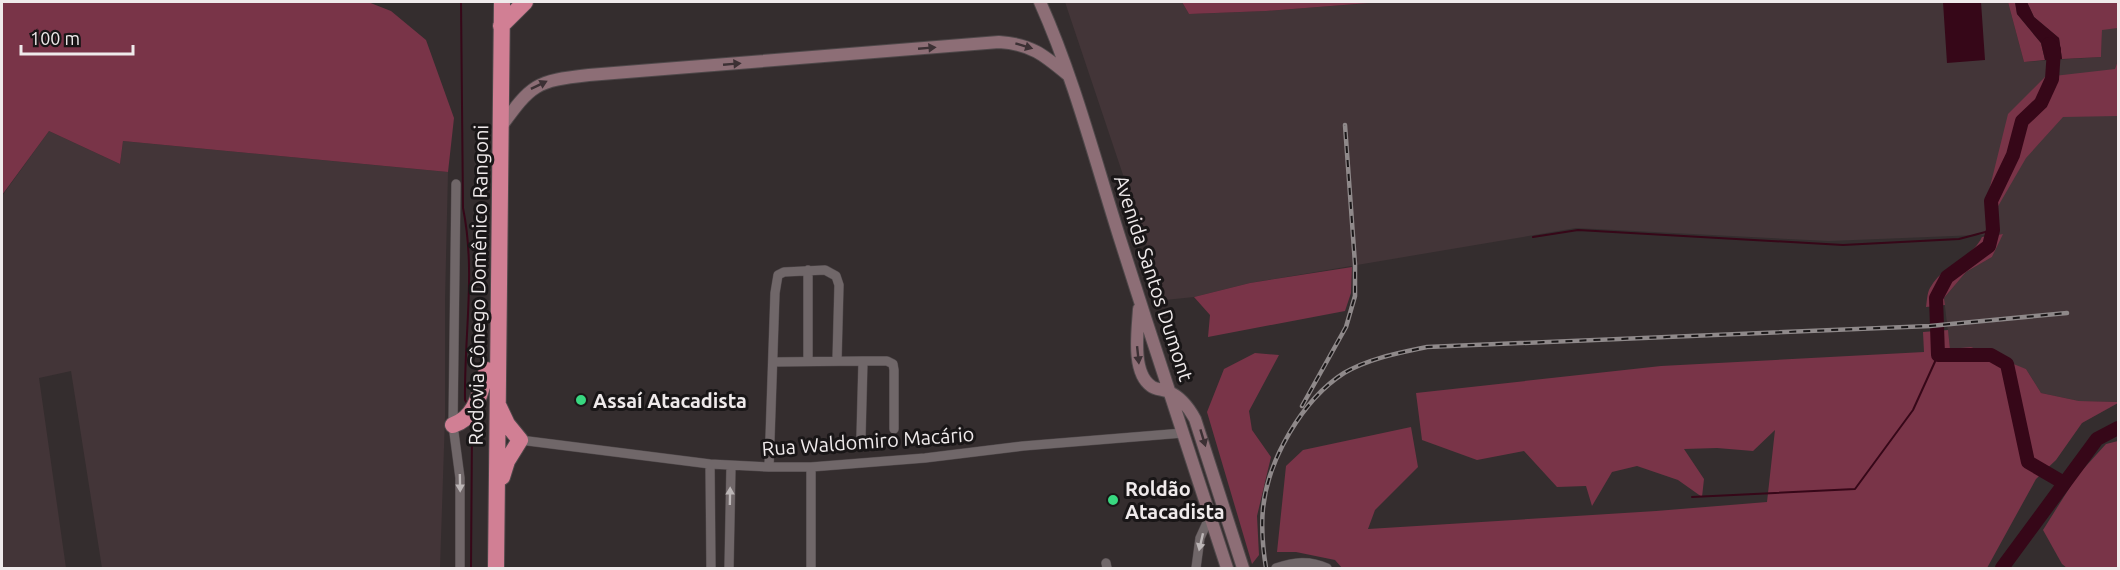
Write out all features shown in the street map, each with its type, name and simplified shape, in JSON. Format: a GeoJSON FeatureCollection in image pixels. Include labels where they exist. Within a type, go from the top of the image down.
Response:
{"type":"FeatureCollection","features":[{"type":"Feature","properties":{"kind":"highway","name":"Rodovia Cônego Domênico Rangoni"},"geometry":{"type":"LineString","coordinates":[[485,568],[491,2]]}},
{"type":"Feature","properties":{"kind":"highway","name":"Rodovia Cônego Domênico Rangoni"},"geometry":{"type":"LineString","coordinates":[[496,568],[502,2]]}},
{"type":"Feature","properties":{"kind":"highway"},"geometry":{"type":"LineString","coordinates":[[501,26],[525,2]]}},
{"type":"Feature","properties":{"kind":"highway"},"geometry":{"type":"LineString","coordinates":[[453,425],[464,421],[474,408],[487,370]]}},
{"type":"Feature","properties":{"kind":"highway"},"geometry":{"type":"LineString","coordinates":[[497,496],[507,461],[520,440],[507,424],[498,403]]}},
{"type":"Feature","properties":{"kind":"main road","name":"Avenida Santos Dumont"},"geometry":{"type":"LineString","coordinates":[[1040,2],[1056,38],[1227,568]]}},
{"type":"Feature","properties":{"kind":"main road"},"geometry":{"type":"LineString","coordinates":[[500,128],[525,95],[539,85],[549,81],[589,75],[999,42],[1019,44],[1040,52],[1068,75]]}},
{"type":"Feature","properties":{"kind":"main road"},"geometry":{"type":"LineString","coordinates":[[1140,301],[1137,348],[1139,365],[1148,384],[1170,392],[1188,407],[1199,427],[1243,568]]}},
{"type":"Feature","properties":{"kind":"street"},"geometry":{"type":"LineString","coordinates":[[456,184],[453,425],[460,478],[460,568]]}},
{"type":"Feature","properties":{"kind":"street"},"geometry":{"type":"LineString","coordinates":[[808,270],[808,361]]}},
{"type":"Feature","properties":{"kind":"street"},"geometry":{"type":"LineString","coordinates":[[769,467],[775,292],[778,275],[784,272],[825,270],[836,276],[839,285],[837,360]]}},
{"type":"Feature","properties":{"kind":"street"},"geometry":{"type":"LineString","coordinates":[[773,362],[837,360],[887,361],[893,364],[894,429]]}},
{"type":"Feature","properties":{"kind":"street"},"geometry":{"type":"LineString","coordinates":[[861,436],[863,361]]}},
{"type":"Feature","properties":{"kind":"street","name":"Rua Waldomiro Macário"},"geometry":{"type":"LineString","coordinates":[[520,440],[710,464],[769,467],[926,458],[1041,445],[1183,433]]}},
{"type":"Feature","properties":{"kind":"street"},"geometry":{"type":"LineString","coordinates":[[710,464],[711,568]]}},
{"type":"Feature","properties":{"kind":"street"},"geometry":{"type":"LineString","coordinates":[[729,568],[731,466]]}},
{"type":"Feature","properties":{"kind":"street"},"geometry":{"type":"LineString","coordinates":[[811,466],[812,568]]}},
{"type":"Feature","properties":{"kind":"street"},"geometry":{"type":"LineString","coordinates":[[1196,568],[1200,538],[1210,516]]}},
{"type":"Feature","properties":{"kind":"street"},"geometry":{"type":"LineString","coordinates":[[710,531],[729,531]]}},
{"type":"Feature","properties":{"kind":"street"},"geometry":{"type":"LineString","coordinates":[[1276,568],[1310,562],[1327,568]]}},
{"type":"Feature","properties":{"kind":"shaded area"},"geometry":{"type":"Polygon","coordinates":[[[2,2],[368,2],[391,11],[426,40],[454,118],[448,172],[123,141],[120,164],[49,131],[2,195],[2,2]]]}},
{"type":"Feature","properties":{"kind":"shaded area"},"geometry":{"type":"Polygon","coordinates":[[[1065,2],[1182,2],[1189,14],[1382,2],[2008,2],[2024,62],[2101,57],[2102,29],[2118,28],[2118,402],[2079,401],[2041,393],[2026,369],[1950,349],[1944,298],[1966,272],[1992,257],[2002,234],[1829,241],[1576,228],[1250,283],[1194,297],[1165,300],[1065,2]]]}},
{"type":"Feature","properties":{"kind":"shaded area"},"geometry":{"type":"Polygon","coordinates":[[[1182,2],[1382,2],[1189,14],[1182,2]]]}},
{"type":"Feature","properties":{"kind":"shaded area"},"geometry":{"type":"Polygon","coordinates":[[[1943,2],[1981,2],[1985,60],[1947,63],[1943,2]]]}},
{"type":"Feature","properties":{"kind":"shaded area"},"geometry":{"type":"Polygon","coordinates":[[[2008,2],[2015,2],[2017,14],[2041,43],[2045,60],[2024,62],[2008,2]]]}},
{"type":"Feature","properties":{"kind":"shaded area"},"geometry":{"type":"Polygon","coordinates":[[[2015,2],[2027,2],[2034,17],[2059,38],[2062,59],[2045,60],[2041,43],[2017,14],[2015,2]]]}},
{"type":"Feature","properties":{"kind":"shaded area"},"geometry":{"type":"Polygon","coordinates":[[[2027,2],[2118,2],[2118,28],[2102,30],[2101,57],[2062,59],[2059,38],[2034,17],[2027,2]]]}},
{"type":"Feature","properties":{"kind":"shaded area"},"geometry":{"type":"Polygon","coordinates":[[[2118,61],[2118,116],[2063,117],[2026,158],[1997,208],[1985,207],[2008,114],[2045,77],[2115,69],[2118,61]]]}},
{"type":"Feature","properties":{"kind":"shaded area"},"geometry":{"type":"Polygon","coordinates":[[[49,131],[120,164],[123,141],[448,172],[445,417],[440,568],[102,568],[71,371],[39,378],[66,568],[2,568],[2,196],[49,131]]]}},
{"type":"Feature","properties":{"kind":"shaded area"},"geometry":{"type":"Polygon","coordinates":[[[2003,234],[1992,257],[1966,272],[1944,298],[1945,305],[1926,307],[1929,290],[1935,280],[1971,251],[1982,237],[2003,234]]]}},
{"type":"Feature","properties":{"kind":"shaded area"},"geometry":{"type":"Polygon","coordinates":[[[1352,267],[1351,293],[1345,311],[1208,337],[1210,315],[1194,297],[1250,283],[1352,267]]]}},
{"type":"Feature","properties":{"kind":"shaded area"},"geometry":{"type":"Polygon","coordinates":[[[1948,330],[1950,349],[1971,347],[2026,369],[2041,393],[2079,401],[2118,402],[2082,423],[2056,460],[2036,479],[1987,568],[1342,568],[1335,560],[1296,552],[1277,552],[1286,466],[1303,450],[1411,427],[1418,467],[1375,510],[1368,529],[1767,502],[1775,430],[1753,451],[1717,448],[1684,449],[1704,479],[1702,497],[1678,480],[1637,466],[1612,472],[1592,506],[1586,486],[1557,487],[1524,451],[1477,460],[1422,440],[1416,393],[1661,366],[1924,352],[1923,332],[1948,330]]]}},
{"type":"Feature","properties":{"kind":"shaded area"},"geometry":{"type":"Polygon","coordinates":[[[1255,353],[1279,355],[1249,411],[1252,430],[1271,457],[1257,516],[1259,555],[1252,564],[1207,412],[1224,369],[1255,353]]]}},
{"type":"Feature","properties":{"kind":"shaded area"},"geometry":{"type":"Polygon","coordinates":[[[2118,441],[2118,568],[2067,568],[2062,564],[2043,530],[2077,476],[2106,444],[2118,441]]]}},
{"type":"Feature","properties":{"kind":"waterway"},"geometry":{"type":"LineString","coordinates":[[461,2],[463,208],[469,256],[465,376],[465,400],[468,405]]}},
{"type":"Feature","properties":{"kind":"waterway"},"geometry":{"type":"LineString","coordinates":[[2049,44],[2054,50],[2052,79],[2041,103],[2022,121],[2013,155],[1991,201],[1993,230],[1989,246],[1947,277],[1936,298],[1938,355],[1991,355],[2007,364],[2028,462],[2064,483]]}},
{"type":"Feature","properties":{"kind":"waterway"},"geometry":{"type":"LineString","coordinates":[[1533,237],[1578,230],[1843,245],[1959,239],[1993,230]]}},
{"type":"Feature","properties":{"kind":"waterway"},"geometry":{"type":"LineString","coordinates":[[1692,497],[1855,489],[1913,410],[1938,355]]}},
{"type":"Feature","properties":{"kind":"waterway"},"geometry":{"type":"LineString","coordinates":[[471,568],[472,427],[475,419]]}},
{"type":"Feature","properties":{"kind":"waterway"},"geometry":{"type":"LineString","coordinates":[[2002,568],[2097,439],[2118,428]]}},
{"type":"Feature","properties":{"kind":"railway"},"geometry":{"type":"LineString","coordinates":[[1302,406],[1346,327],[1355,296],[1355,264],[1345,125]]}},
{"type":"Feature","properties":{"kind":"railway"},"geometry":{"type":"LineString","coordinates":[[1266,568],[1263,508],[1266,490],[1280,451],[1301,415],[1314,399],[1344,373],[1374,360],[1427,347],[1930,326],[2067,313]]}},
{"type":"Feature","properties":{"kind":"place","name":"Assaí Atacadista"},"geometry":{"type":"Point","coordinates":[581,400]}},
{"type":"Feature","properties":{"kind":"place","name":"Roldão Atacadista"},"geometry":{"type":"Point","coordinates":[1113,500]}}]}
